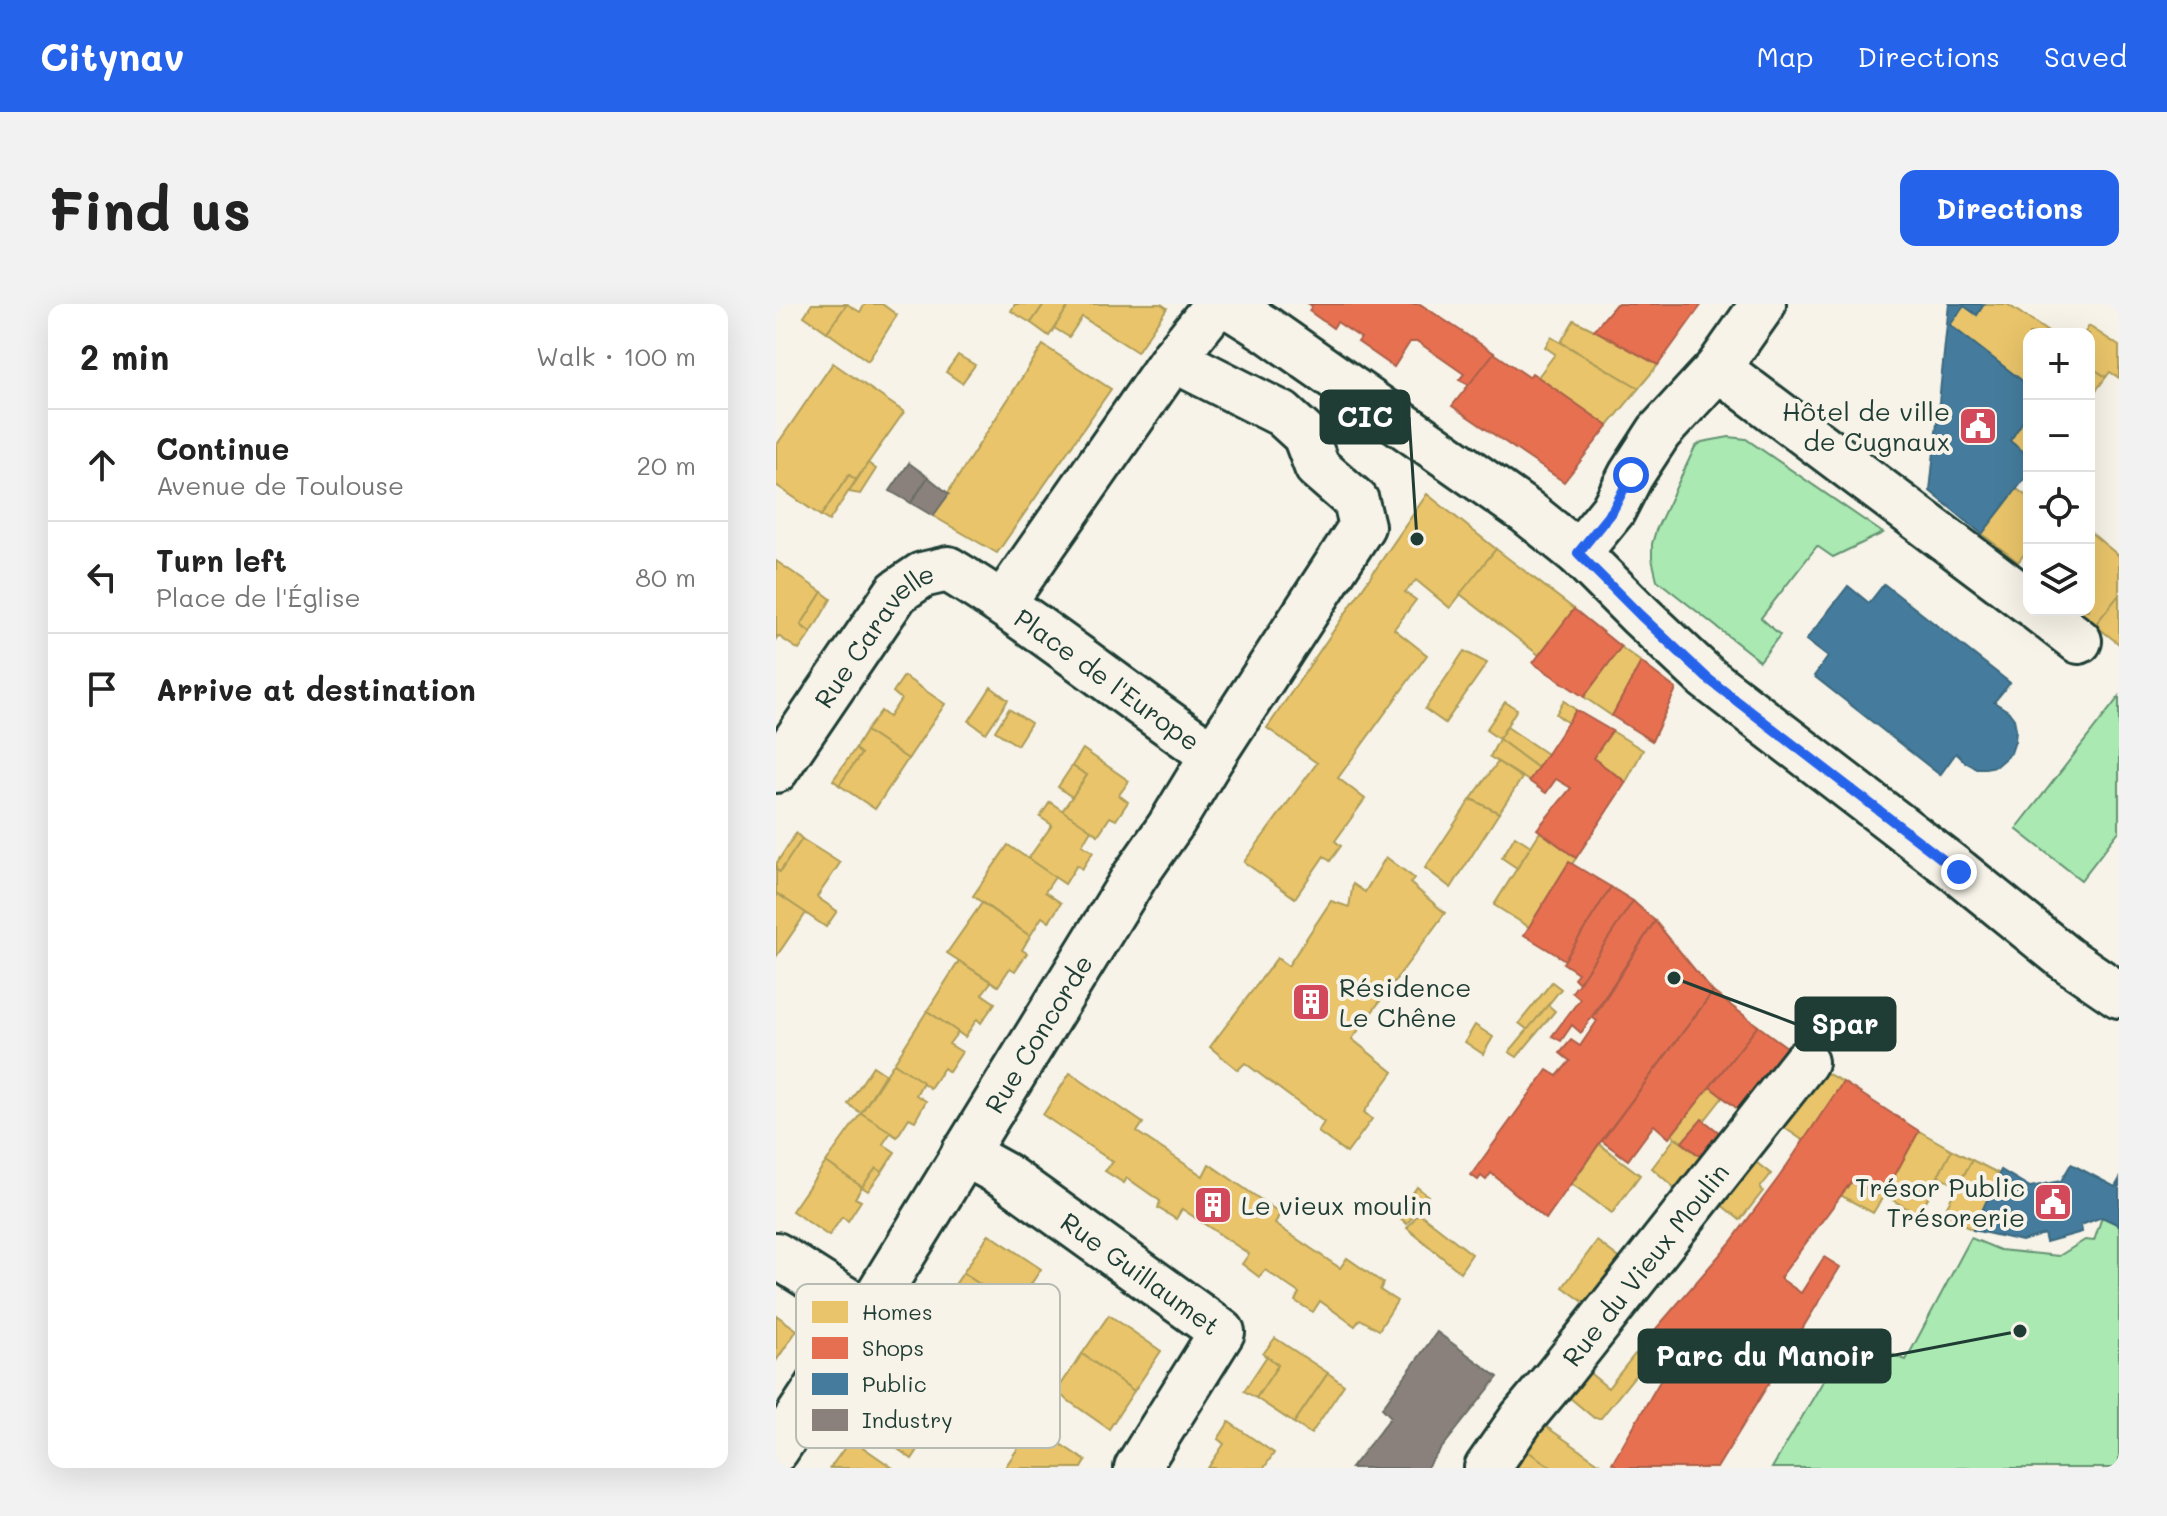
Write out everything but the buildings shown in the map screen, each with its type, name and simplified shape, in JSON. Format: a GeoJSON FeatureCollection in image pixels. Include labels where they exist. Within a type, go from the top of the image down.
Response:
{"type":"FeatureCollection","features":[{"type":"Feature","properties":{"kind":"street","name":"Place de l'Europe"},"geometry":{"type":"LineString","coordinates":[[1173,359],[1242,391],[1282,414],[1305,435],[1317,467],[1356,501],[1362,526],[1213,755],[1003,603],[1173,359],[1217,304]]}},
{"type":"Feature","properties":{"kind":"street"},"geometry":{"type":"LineString","coordinates":[[1226,304],[1527,512],[1578,553],[1707,678],[1959,872],[2065,958],[2119,995]]}},
{"type":"Feature","properties":{"kind":"street"},"geometry":{"type":"LineString","coordinates":[[1578,553],[1613,510],[1659,432],[1718,368],[1763,304]]}},
{"type":"Feature","properties":{"kind":"street"},"geometry":{"type":"LineString","coordinates":[[1718,368],[2023,597]]}},
{"type":"Feature","properties":{"kind":"street","name":"Rue Caravelle"},"geometry":{"type":"LineString","coordinates":[[776,770],[897,592],[922,575],[948,569],[1003,603]]}},
{"type":"Feature","properties":{"kind":"street"},"geometry":{"type":"LineString","coordinates":[[2047,616],[2079,641]]}},
{"type":"Feature","properties":{"kind":"street","name":"Rue Concorde"},"geometry":{"type":"LineString","coordinates":[[885,1284],[1213,755]]}},
{"type":"Feature","properties":{"kind":"street","name":"Rue du Vieux Moulin"},"geometry":{"type":"LineString","coordinates":[[1487,1468],[1522,1418],[1805,1062]]}},
{"type":"Feature","properties":{"kind":"street","name":"Rue Guillaumet"},"geometry":{"type":"LineString","coordinates":[[964,1153],[1004,1175],[1222,1332],[1137,1468]]}},
{"type":"Feature","properties":{"kind":"street"},"geometry":{"type":"LineString","coordinates":[[776,1255],[822,1284]]}},
{"type":"Feature","properties":{"kind":"street","name":"Rue Concorde"},"geometry":{"type":"LineString","coordinates":[[776,1450],[796,1420]]}},
{"type":"Feature","properties":{"kind":"green space"},"geometry":{"type":"Polygon","coordinates":[[[1729,437],[1746,439],[1883,533],[1833,557],[1817,546],[1761,618],[1780,635],[1760,661],[1657,580],[1652,559],[1656,530],[1695,447],[1702,442],[1729,437]]]}},
{"type":"Feature","properties":{"kind":"green space"},"geometry":{"type":"Polygon","coordinates":[[[2119,697],[2119,831],[2081,880],[2016,829],[2119,697]]]}},
{"type":"Feature","properties":{"kind":"green space"},"geometry":{"type":"Polygon","coordinates":[[[2102,1217],[2119,1225],[2119,1468],[1772,1468],[1845,1344],[1870,1346],[1906,1360],[1971,1238],[2000,1250],[2059,1256],[2085,1240],[2094,1241],[2102,1217]]]}},
{"type":"Feature","properties":{"kind":"place","name":"Hôtel de ville de Cugnaux"},"geometry":{"type":"Point","coordinates":[1978,426]}},
{"type":"Feature","properties":{"kind":"place","name":"CIC"},"geometry":{"type":"Point","coordinates":[1417,539]}},
{"type":"Feature","properties":{"kind":"place","name":"Spar"},"geometry":{"type":"Point","coordinates":[1674,978]}},
{"type":"Feature","properties":{"kind":"place","name":"Résidence Le Chêne"},"geometry":{"type":"Point","coordinates":[1311,1002]}},
{"type":"Feature","properties":{"kind":"place","name":"Trésor Public Trésorerie"},"geometry":{"type":"Point","coordinates":[2053,1202]}},
{"type":"Feature","properties":{"kind":"place","name":"Le vieux moulin"},"geometry":{"type":"Point","coordinates":[1213,1205]}},
{"type":"Feature","properties":{"kind":"place","name":"Parc du Manoir"},"geometry":{"type":"Point","coordinates":[2020,1331]}},
{"type":"Feature","properties":{"kind":"route"},"geometry":{"type":"LineString","coordinates":[[1631,475],[1613,510],[1578,553],[1707,678],[1959,872]]}}]}
